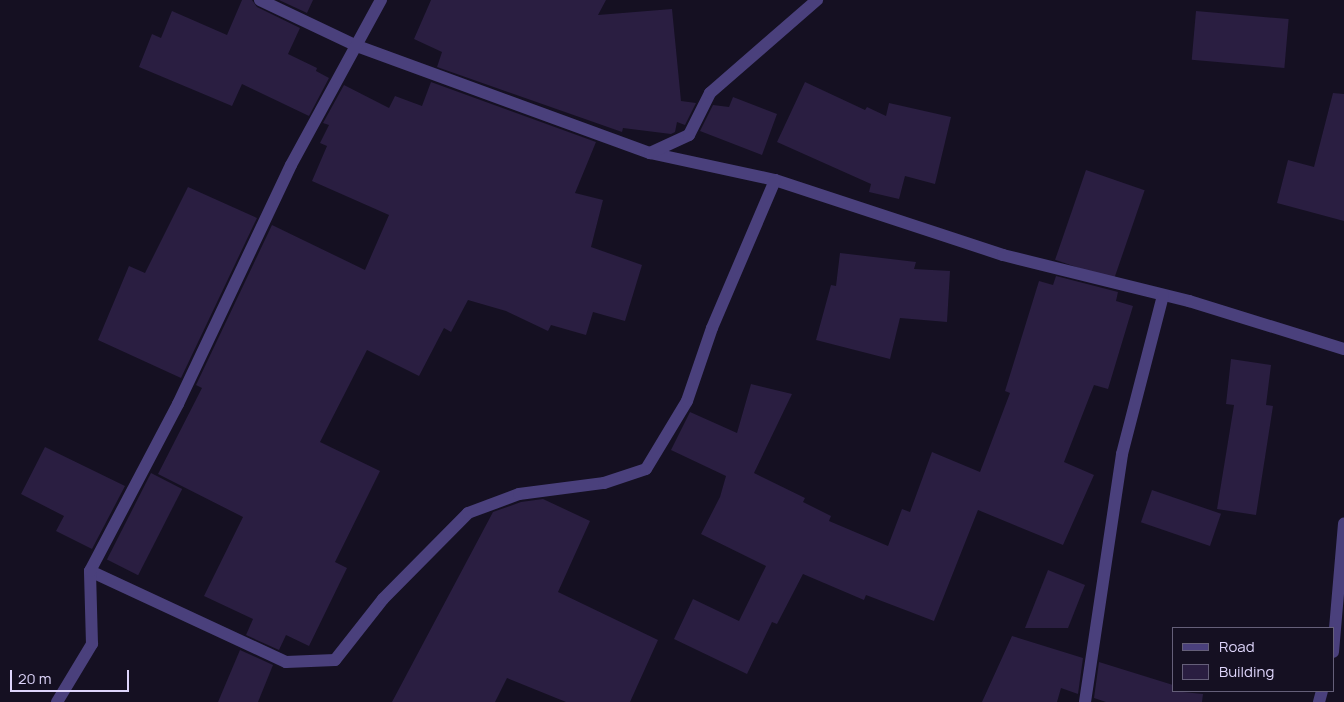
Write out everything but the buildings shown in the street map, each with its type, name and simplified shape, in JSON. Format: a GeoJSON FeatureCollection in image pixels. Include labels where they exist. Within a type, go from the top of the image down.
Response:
{"type":"FeatureCollection","features":[{"type":"Feature","properties":{"kind":"street"},"geometry":{"type":"LineString","coordinates":[[260,0],[357,46],[650,153],[775,180],[1004,254],[1162,294],[1344,349]]}},
{"type":"Feature","properties":{"kind":"street"},"geometry":{"type":"LineString","coordinates":[[57,702],[92,644],[90,571],[178,404],[291,165],[381,0]]}},
{"type":"Feature","properties":{"kind":"street"},"geometry":{"type":"LineString","coordinates":[[650,153],[689,135],[710,93],[817,0]]}},
{"type":"Feature","properties":{"kind":"street"},"geometry":{"type":"LineString","coordinates":[[90,571],[286,662],[335,660],[383,599],[468,514],[519,494],[604,483],[646,469],[687,401],[712,328],[775,180]]}},
{"type":"Feature","properties":{"kind":"street"},"geometry":{"type":"LineString","coordinates":[[1085,702],[1122,454],[1162,294]]}},
{"type":"Feature","properties":{"kind":"street"},"geometry":{"type":"LineString","coordinates":[[1334,640],[1344,523]]}}]}
